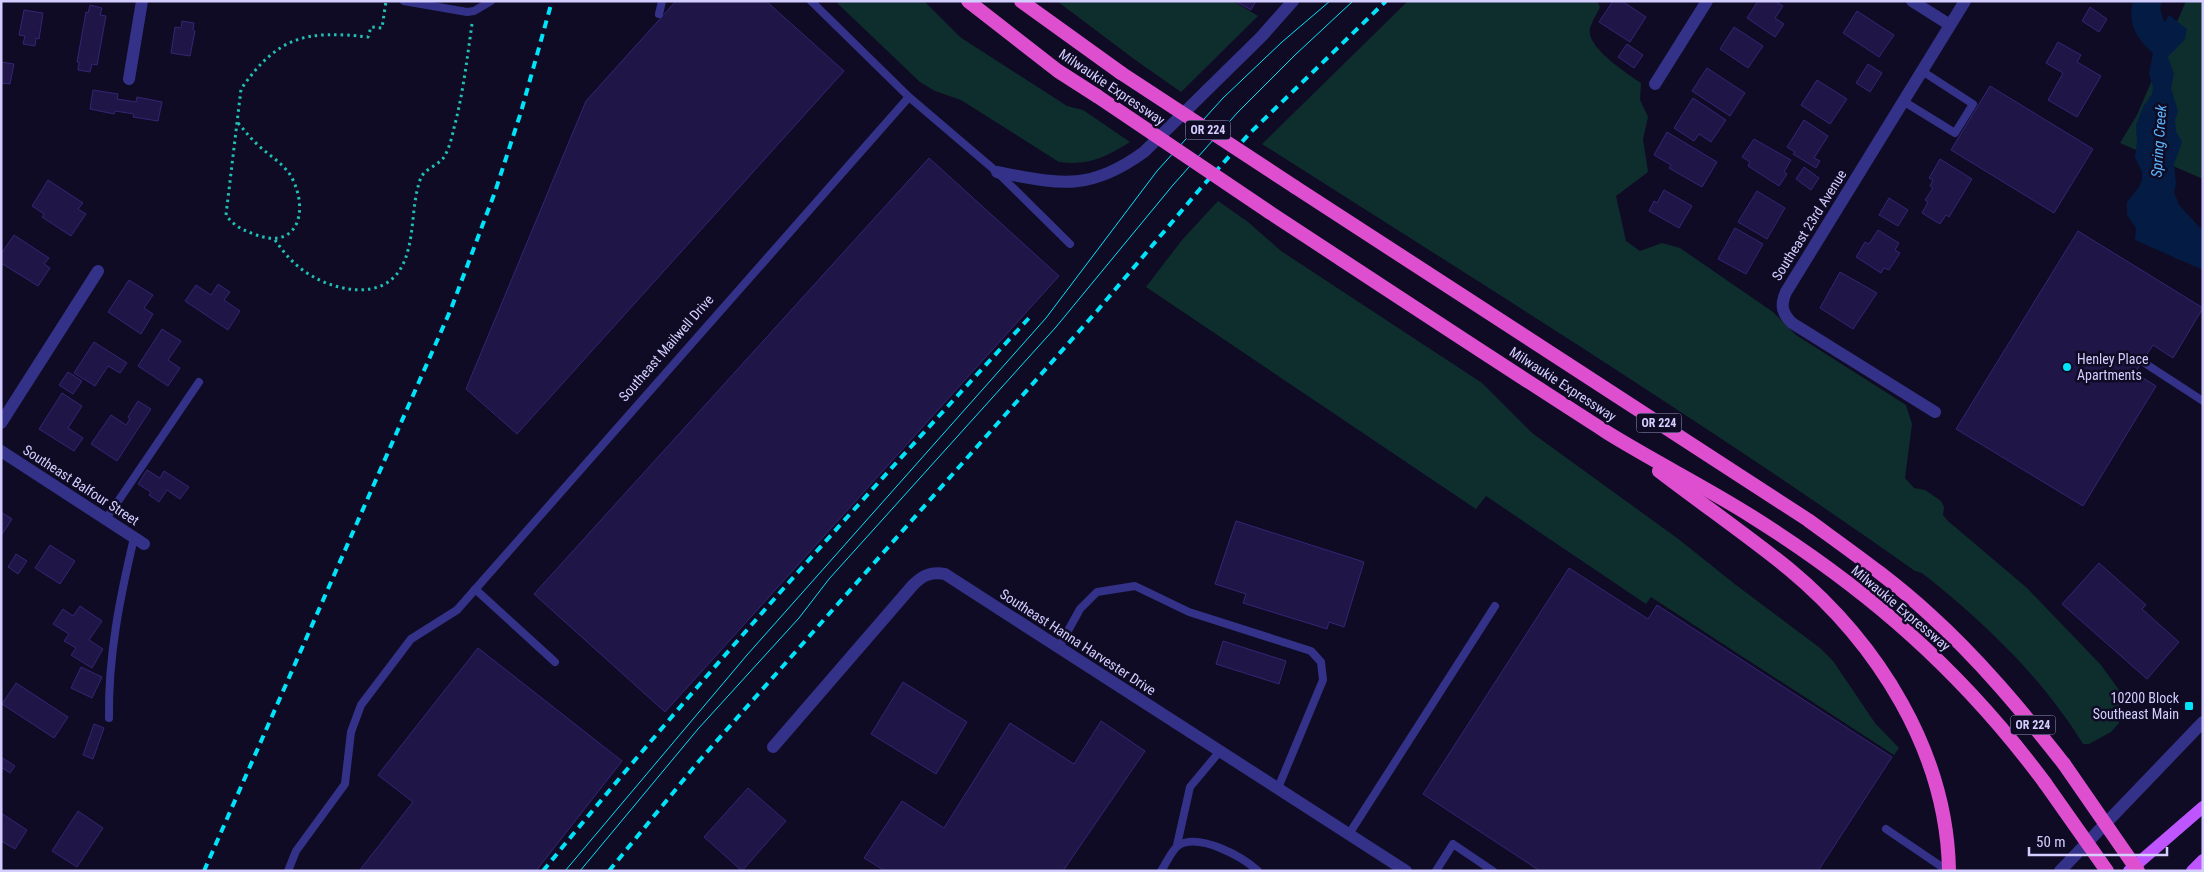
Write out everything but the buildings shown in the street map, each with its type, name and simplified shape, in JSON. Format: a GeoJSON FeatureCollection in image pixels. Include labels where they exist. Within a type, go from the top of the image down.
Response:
{"type":"FeatureCollection","features":[{"type":"Feature","properties":{"kind":"highway","name":"Milwaukie Expressway"},"geometry":{"type":"LineString","coordinates":[[968,1],[1058,71],[1269,212],[1610,434],[1751,516],[1874,602],[1912,634],[1948,669],[2015,743],[2107,871]]}},
{"type":"Feature","properties":{"kind":"highway","name":"Milwaukie Expressway"},"geometry":{"type":"LineString","coordinates":[[1021,1],[1121,73],[1791,510],[1890,580],[1966,650],[2001,688],[2064,764],[2138,871]]}},
{"type":"Feature","properties":{"kind":"highway"},"geometry":{"type":"LineString","coordinates":[[1610,434],[1789,569],[1824,602],[1868,651],[1897,694],[1913,724],[1929,764],[1946,835],[1948,871]]}},
{"type":"Feature","properties":{"kind":"main road"},"geometry":{"type":"LineString","coordinates":[[2129,871],[2203,807]]}},
{"type":"Feature","properties":{"kind":"main road"},"geometry":{"type":"LineString","coordinates":[[2192,871],[2203,860]]}},
{"type":"Feature","properties":{"kind":"street"},"geometry":{"type":"LineString","coordinates":[[129,79],[142,1]]}},
{"type":"Feature","properties":{"kind":"street"},"geometry":{"type":"LineString","coordinates":[[1656,84],[1707,1]]}},
{"type":"Feature","properties":{"kind":"street"},"geometry":{"type":"LineString","coordinates":[[1912,1],[1950,25]]}},
{"type":"Feature","properties":{"kind":"street","name":"Southeast 23rd Avenue"},"geometry":{"type":"LineString","coordinates":[[1935,412],[1792,323],[1783,311],[1782,306],[1786,292],[1965,1]]}},
{"type":"Feature","properties":{"kind":"street"},"geometry":{"type":"LineString","coordinates":[[998,172],[1042,181],[1086,181],[1130,162],[1144,152],[1260,37],[1291,2]]}},
{"type":"Feature","properties":{"kind":"street"},"geometry":{"type":"LineString","coordinates":[[1,423],[98,271]]}},
{"type":"Feature","properties":{"kind":"street","name":"Southeast Balfour Street"},"geometry":{"type":"LineString","coordinates":[[1,451],[139,541]]}},
{"type":"Feature","properties":{"kind":"street","name":"Southeast Hanna Harvester Drive"},"geometry":{"type":"LineString","coordinates":[[773,747],[913,585],[922,576],[945,574],[1406,871]]}},
{"type":"Feature","properties":{"kind":"street"},"geometry":{"type":"LineString","coordinates":[[2060,871],[2203,722]]}},
{"type":"Feature","properties":{"kind":"lane"},"geometry":{"type":"LineString","coordinates":[[404,1],[474,12],[491,1]]}},
{"type":"Feature","properties":{"kind":"lane"},"geometry":{"type":"LineString","coordinates":[[659,14],[662,1]]}},
{"type":"Feature","properties":{"kind":"lane"},"geometry":{"type":"LineString","coordinates":[[811,1],[909,97],[998,172],[1070,244]]}},
{"type":"Feature","properties":{"kind":"lane"},"geometry":{"type":"LineString","coordinates":[[1903,101],[1955,133],[1973,104],[1922,71]]}},
{"type":"Feature","properties":{"kind":"lane","name":"Southeast Mailwell Drive"},"geometry":{"type":"LineString","coordinates":[[288,871],[296,851],[345,784],[352,732],[361,705],[411,639],[419,632],[448,617],[475,589],[909,97]]}},
{"type":"Feature","properties":{"kind":"lane"},"geometry":{"type":"LineString","coordinates":[[2143,362],[2203,401]]}},
{"type":"Feature","properties":{"kind":"lane"},"geometry":{"type":"LineString","coordinates":[[106,519],[199,382]]}},
{"type":"Feature","properties":{"kind":"lane"},"geometry":{"type":"LineString","coordinates":[[109,718],[109,689],[120,596],[139,541]]}},
{"type":"Feature","properties":{"kind":"lane"},"geometry":{"type":"LineString","coordinates":[[1059,647],[1080,609],[1097,592],[1134,586],[1189,612],[1311,651],[1322,662],[1323,680],[1278,788]]}},
{"type":"Feature","properties":{"kind":"lane"},"geometry":{"type":"LineString","coordinates":[[475,589],[555,662]]}},
{"type":"Feature","properties":{"kind":"lane"},"geometry":{"type":"LineString","coordinates":[[1349,834],[1495,606]]}},
{"type":"Feature","properties":{"kind":"lane"},"geometry":{"type":"LineString","coordinates":[[1162,871],[1178,845],[1190,787],[1220,750]]}},
{"type":"Feature","properties":{"kind":"lane"},"geometry":{"type":"LineString","coordinates":[[1886,829],[1948,871]]}},
{"type":"Feature","properties":{"kind":"lane"},"geometry":{"type":"LineString","coordinates":[[1178,845],[1186,843],[1223,848],[1258,871]]}},
{"type":"Feature","properties":{"kind":"lane"},"geometry":{"type":"LineString","coordinates":[[1436,871],[1453,844],[1493,871]]}},
{"type":"Feature","properties":{"kind":"path"},"geometry":{"type":"LineString","coordinates":[[238,123],[258,145],[285,167],[293,180],[299,197],[300,211],[296,228],[285,237],[275,240],[262,238],[232,224],[226,215],[238,123],[237,105],[241,89],[252,73],[276,50],[290,41],[317,35],[346,34],[368,37],[372,27],[382,28],[386,1]]}},
{"type":"Feature","properties":{"kind":"path"},"geometry":{"type":"LineString","coordinates":[[275,240],[300,269],[318,279],[339,287],[371,290],[383,287],[392,280],[404,264],[410,243],[417,189],[421,177],[444,157],[452,137],[460,103],[474,12]]}},
{"type":"Feature","properties":{"kind":"green space"},"geometry":{"type":"Polygon","coordinates":[[[835,1],[924,1],[960,37],[1067,106],[1083,110],[1130,142],[1096,159],[1079,163],[1059,162],[961,100],[935,91],[920,82],[835,1]]]}},
{"type":"Feature","properties":{"kind":"green space"},"geometry":{"type":"Polygon","coordinates":[[[1057,1],[1233,1],[1258,16],[1181,92],[1057,1]]]}},
{"type":"Feature","properties":{"kind":"green space"},"geometry":{"type":"Polygon","coordinates":[[[1408,1],[1597,1],[1600,7],[1591,25],[1590,35],[1594,43],[1609,59],[1641,83],[1640,100],[1648,117],[1643,139],[1648,172],[1616,196],[1626,241],[1640,251],[1662,243],[1680,248],[1773,312],[1796,335],[1906,405],[1912,424],[1905,478],[1914,488],[1925,490],[1941,501],[1944,507],[1943,515],[1948,521],[2027,588],[2101,665],[2119,690],[2119,723],[2111,732],[2089,744],[2083,744],[2049,695],[2010,651],[1922,573],[1915,571],[1835,515],[1592,354],[1262,144],[1408,1]]]}},
{"type":"Feature","properties":{"kind":"green space"},"geometry":{"type":"Polygon","coordinates":[[[2186,1],[2203,1],[2203,179],[2120,143],[2137,115],[2186,1]]]}},
{"type":"Feature","properties":{"kind":"green space"},"geometry":{"type":"Polygon","coordinates":[[[1218,201],[1248,222],[1281,251],[1482,383],[1532,433],[1677,538],[1820,648],[1833,661],[1875,723],[1899,748],[1894,755],[1651,597],[1646,604],[1486,496],[1476,509],[1146,287],[1182,240],[1218,201]]]}},
{"type":"Feature","properties":{"kind":"water","name":"Spring Creek"},"geometry":{"type":"Polygon","coordinates":[[[2133,1],[2162,1],[2160,8],[2163,20],[2165,22],[2169,15],[2187,29],[2185,39],[2168,57],[2174,74],[2171,88],[2178,111],[2175,120],[2176,131],[2182,142],[2174,164],[2176,184],[2174,192],[2179,205],[2203,231],[2203,270],[2135,240],[2136,228],[2127,215],[2127,202],[2142,180],[2142,172],[2135,157],[2136,125],[2143,107],[2152,94],[2153,87],[2149,74],[2153,53],[2138,37],[2132,24],[2131,9],[2133,1]]]}},
{"type":"Feature","properties":{"kind":"tram line"},"geometry":{"type":"LineString","coordinates":[[565,871],[747,655],[1046,318],[1157,171],[1223,98],[1282,42],[1330,1]]}},
{"type":"Feature","properties":{"kind":"tram line"},"geometry":{"type":"LineString","coordinates":[[580,871],[698,729],[799,618],[829,579],[1056,327],[1173,185],[1238,112],[1353,1]]}},
{"type":"Feature","properties":{"kind":"railway"},"geometry":{"type":"LineString","coordinates":[[204,871],[451,309],[495,192],[521,112],[552,1]]}},
{"type":"Feature","properties":{"kind":"railway"},"geometry":{"type":"LineString","coordinates":[[609,871],[699,761],[1097,311],[1250,133],[1386,1]]}},
{"type":"Feature","properties":{"kind":"railway"},"geometry":{"type":"LineString","coordinates":[[543,871],[721,659],[1029,318]]}},
{"type":"Feature","properties":{"kind":"place","name":"Henley Place Apartments"},"geometry":{"type":"Point","coordinates":[2067,367]}},
{"type":"Feature","properties":{"kind":"place","name":"10200 Block Southeast Main"},"geometry":{"type":"Point","coordinates":[2189,706]}}]}
